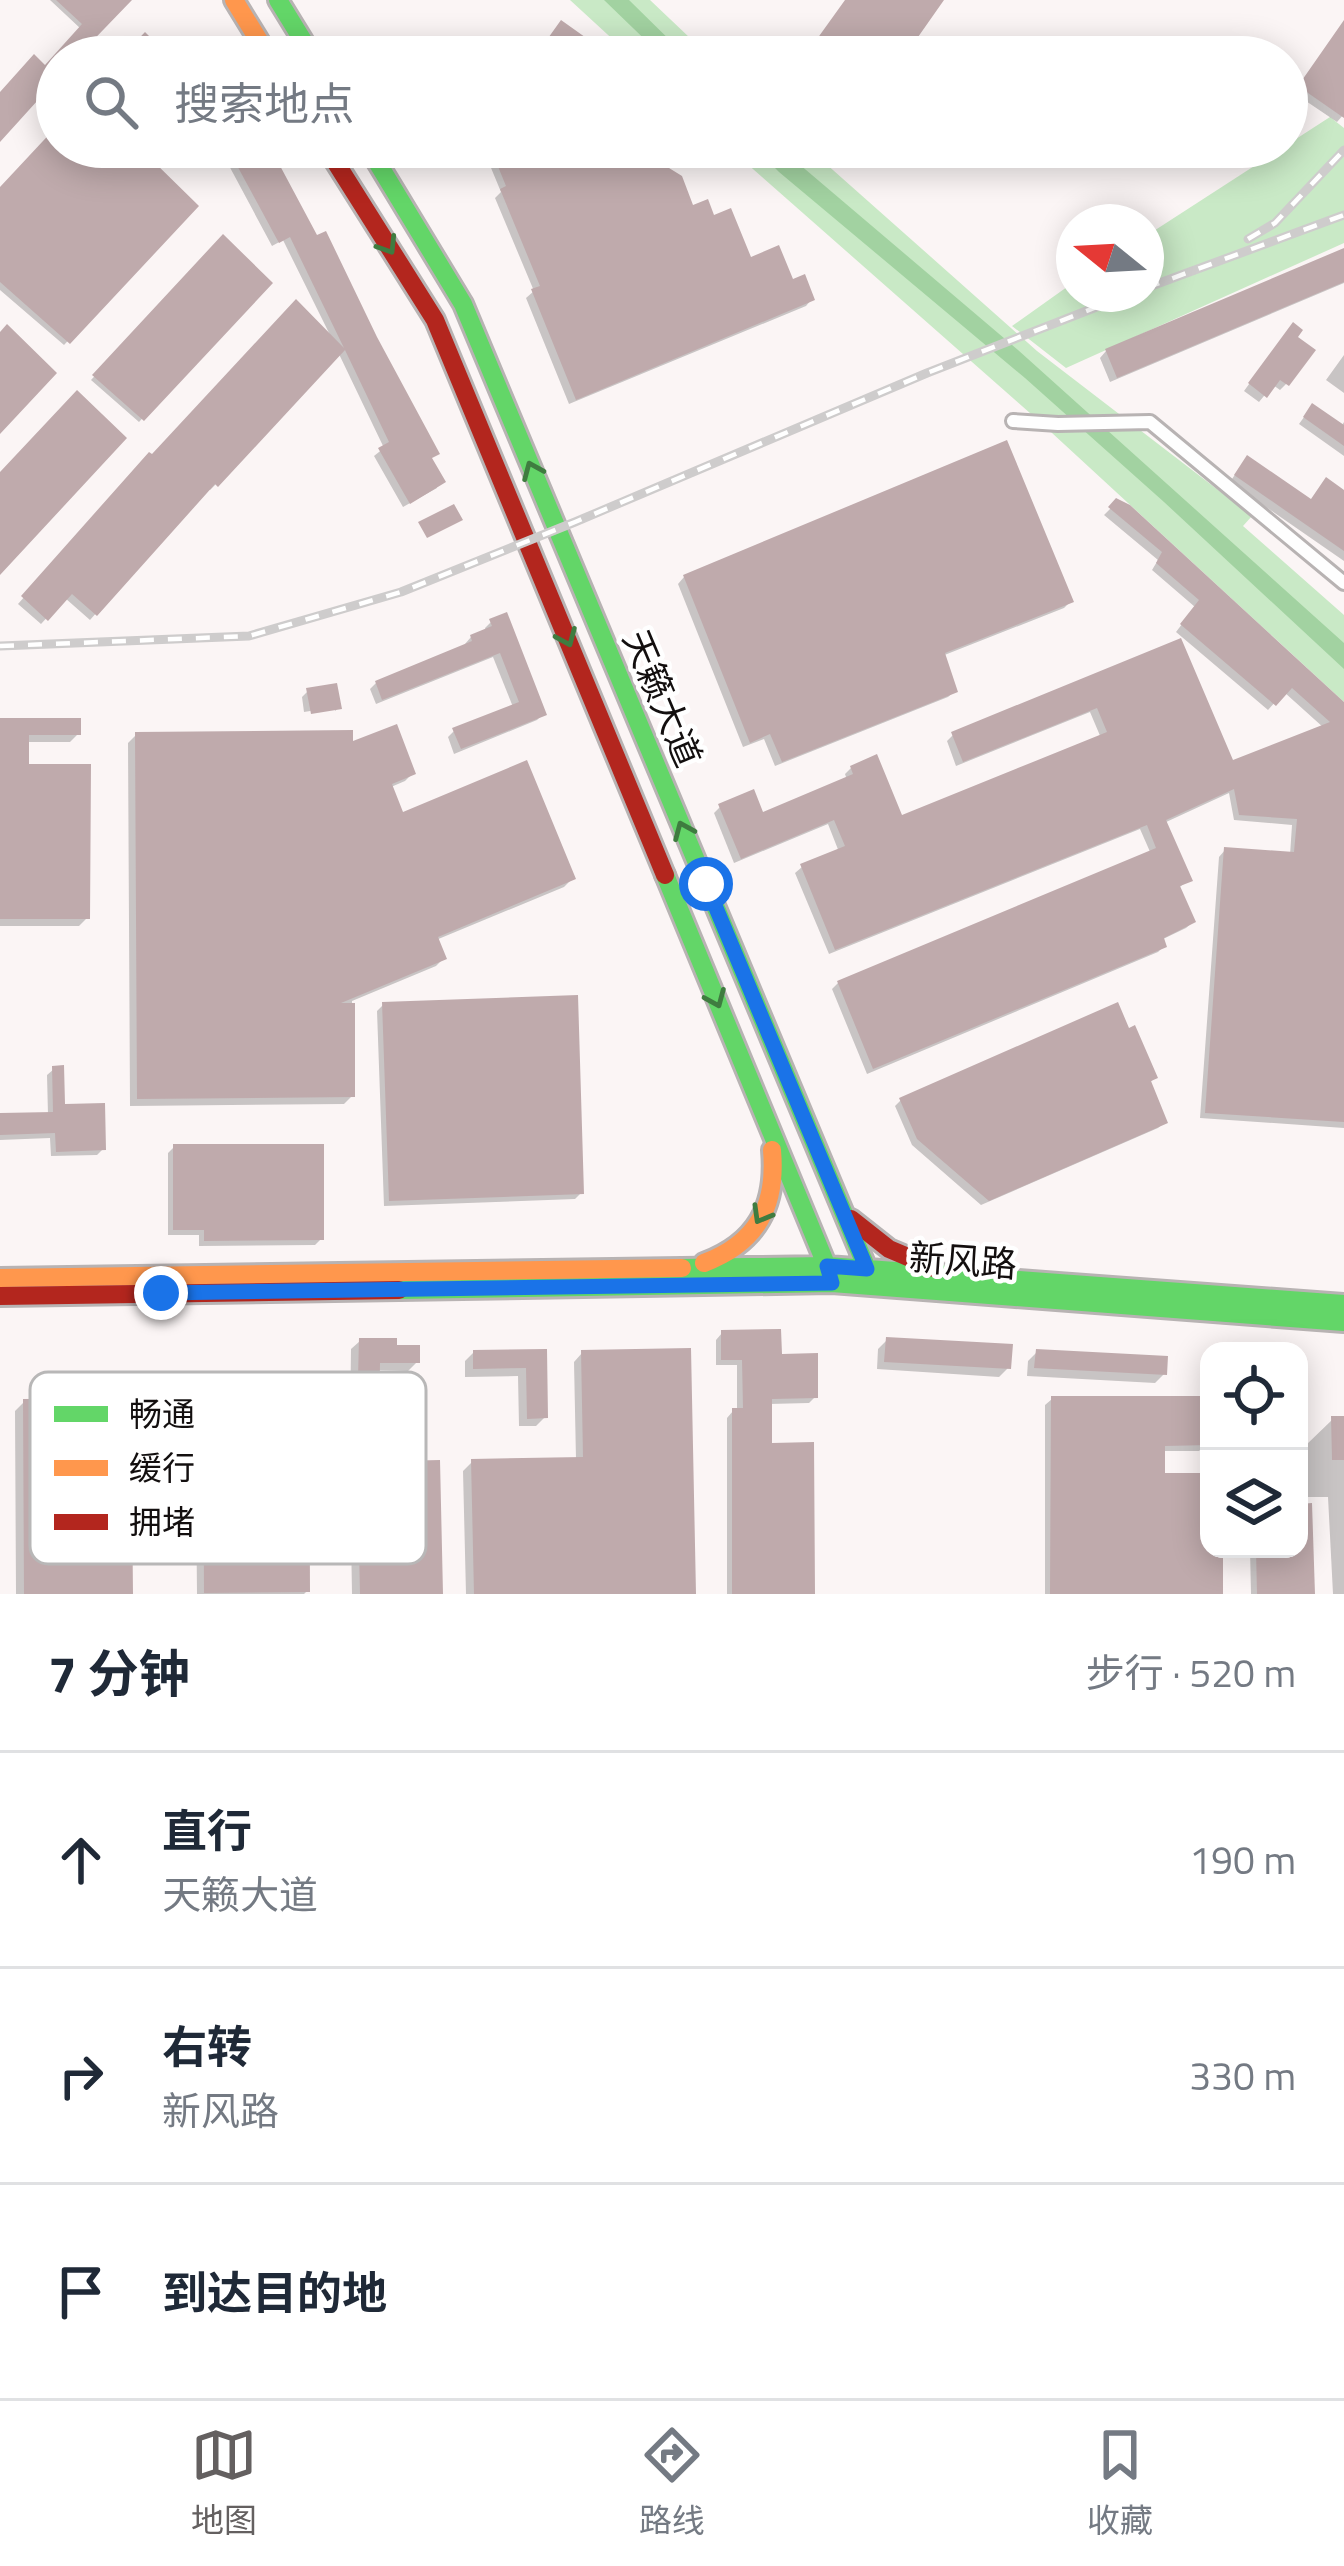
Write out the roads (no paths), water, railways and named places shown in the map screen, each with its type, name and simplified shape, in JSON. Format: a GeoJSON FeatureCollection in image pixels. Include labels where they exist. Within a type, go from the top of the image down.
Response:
{"type":"FeatureCollection","features":[{"type":"Feature","properties":{"kind":"main road"},"geometry":{"type":"LineString","coordinates":[[234,0],[256,36]]}},
{"type":"Feature","properties":{"kind":"main road"},"geometry":{"type":"LineString","coordinates":[[278,0],[300,36]]}},
{"type":"Feature","properties":{"kind":"main road","name":"天籁大道"},"geometry":{"type":"LineString","coordinates":[[339,168],[435,320],[830,1275]]}},
{"type":"Feature","properties":{"kind":"main road","name":"天籁大道"},"geometry":{"type":"LineString","coordinates":[[381,168],[463,304],[870,1278]]}},
{"type":"Feature","properties":{"kind":"main road"},"geometry":{"type":"LineString","coordinates":[[684,1268],[721,1258],[750,1234],[770,1206],[776,1172],[768,1121]]}},
{"type":"Feature","properties":{"kind":"main road"},"geometry":{"type":"LineString","coordinates":[[842,1208],[859,1228],[917,1263],[968,1277]]}},
{"type":"Feature","properties":{"kind":"main road","name":"新风路"},"geometry":{"type":"LineString","coordinates":[[0,1278],[684,1268],[870,1278],[1344,1322]]}},
{"type":"Feature","properties":{"kind":"main road","name":"新风路"},"geometry":{"type":"LineString","coordinates":[[0,1296],[830,1275]]}},
{"type":"Feature","properties":{"kind":"main road","name":"新风路"},"geometry":{"type":"LineString","coordinates":[[870,1278],[968,1277],[1344,1304]]}},
{"type":"Feature","properties":{"kind":"street"},"geometry":{"type":"LineString","coordinates":[[1013,422],[1150,422],[1344,583]]}},
{"type":"Feature","properties":{"kind":"railway"},"geometry":{"type":"LineString","coordinates":[[1248,239],[1275,223],[1344,150]]}},
{"type":"Feature","properties":{"kind":"railway"},"geometry":{"type":"LineString","coordinates":[[1164,281],[1344,215]]}},
{"type":"Feature","properties":{"kind":"railway"},"geometry":{"type":"LineString","coordinates":[[0,646],[249,636],[401,592],[1084,312]]}}]}
